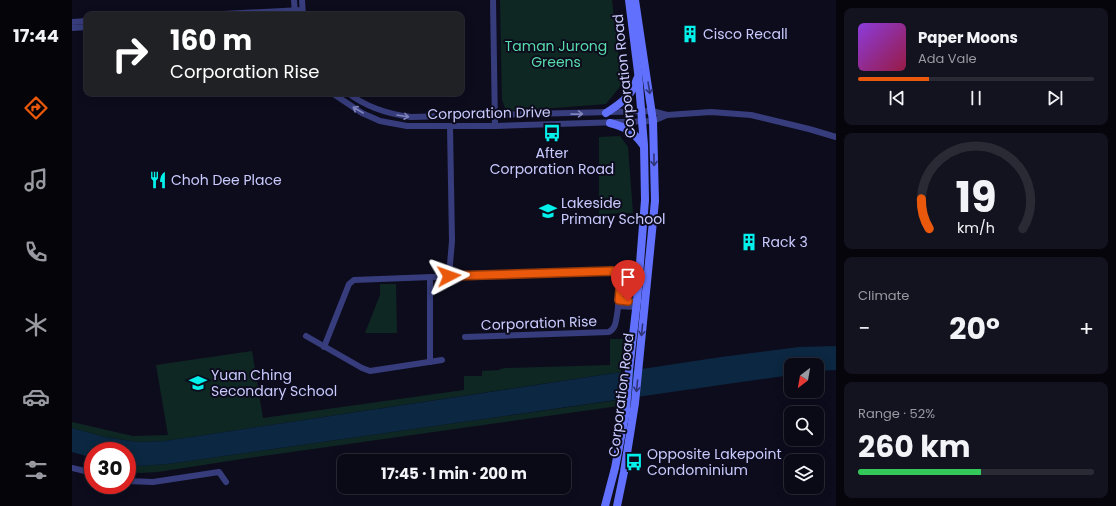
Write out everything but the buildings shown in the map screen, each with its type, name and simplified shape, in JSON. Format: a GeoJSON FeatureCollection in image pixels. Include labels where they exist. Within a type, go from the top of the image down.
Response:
{"type":"FeatureCollection","features":[{"type":"Feature","properties":{"kind":"main road","name":"Corporation Road"},"geometry":{"type":"LineString","coordinates":[[617,506],[624,472],[631,403],[629,370],[644,200],[644,145],[640,111],[638,72],[629,0]]}},
{"type":"Feature","properties":{"kind":"main road","name":"Corporation Road"},"geometry":{"type":"LineString","coordinates":[[605,506],[638,369],[655,201],[654,121],[635,0]]}},
{"type":"Feature","properties":{"kind":"main road"},"geometry":{"type":"LineString","coordinates":[[606,113],[628,97],[634,88],[638,72]]}},
{"type":"Feature","properties":{"kind":"main road"},"geometry":{"type":"LineString","coordinates":[[610,123],[633,132],[644,145]]}},
{"type":"Feature","properties":{"kind":"main road"},"geometry":{"type":"LineString","coordinates":[[640,249],[651,250]]}},
{"type":"Feature","properties":{"kind":"street"},"geometry":{"type":"LineString","coordinates":[[294,0],[295,12]]}},
{"type":"Feature","properties":{"kind":"street"},"geometry":{"type":"LineString","coordinates":[[302,0],[302,12]]}},
{"type":"Feature","properties":{"kind":"street"},"geometry":{"type":"LineString","coordinates":[[493,0],[495,126]]}},
{"type":"Feature","properties":{"kind":"street"},"geometry":{"type":"LineString","coordinates":[[72,22],[84,21]]}},
{"type":"Feature","properties":{"kind":"street"},"geometry":{"type":"LineString","coordinates":[[72,28],[84,27]]}},
{"type":"Feature","properties":{"kind":"street","name":"Corporation Drive"},"geometry":{"type":"LineString","coordinates":[[337,96],[358,110],[380,121],[407,126],[495,126],[654,121]]}},
{"type":"Feature","properties":{"kind":"street","name":"Corporation Drive"},"geometry":{"type":"LineString","coordinates":[[353,96],[366,104],[397,115],[411,117],[495,116],[640,111],[652,111],[667,115]]}},
{"type":"Feature","properties":{"kind":"street"},"geometry":{"type":"LineString","coordinates":[[654,121],[667,115],[711,112],[750,115],[836,137]]}},
{"type":"Feature","properties":{"kind":"street"},"geometry":{"type":"LineString","coordinates":[[324,347],[351,281],[449,276],[452,242],[450,126]]}},
{"type":"Feature","properties":{"kind":"street","name":"Corporation Rise"},"geometry":{"type":"LineString","coordinates":[[449,276],[613,271],[619,276],[620,280],[615,325],[610,332],[465,337]]}},
{"type":"Feature","properties":{"kind":"street"},"geometry":{"type":"LineString","coordinates":[[430,277],[430,362]]}},
{"type":"Feature","properties":{"kind":"street"},"geometry":{"type":"LineString","coordinates":[[618,303],[636,304]]}},
{"type":"Feature","properties":{"kind":"street"},"geometry":{"type":"LineString","coordinates":[[306,336],[362,368],[370,371],[442,360]]}},
{"type":"Feature","properties":{"kind":"street"},"geometry":{"type":"LineString","coordinates":[[72,468],[84,471]]}},
{"type":"Feature","properties":{"kind":"street"},"geometry":{"type":"LineString","coordinates":[[136,481],[153,482],[219,472],[226,482]]}},
{"type":"Feature","properties":{"kind":"green space","name":"Taman Jurong Greens"},"geometry":{"type":"Polygon","coordinates":[[[500,0],[612,0],[622,84],[606,104],[515,111],[505,108],[502,100],[500,0]]]}},
{"type":"Feature","properties":{"kind":"green space"},"geometry":{"type":"Polygon","coordinates":[[[620,136],[628,147],[633,213],[599,214],[599,137],[620,136]]]}},
{"type":"Feature","properties":{"kind":"green space"},"geometry":{"type":"Polygon","coordinates":[[[380,284],[396,284],[397,333],[365,333],[380,295],[380,284]]]}},
{"type":"Feature","properties":{"kind":"green space"},"geometry":{"type":"Polygon","coordinates":[[[610,339],[623,339],[621,372],[165,441],[138,442],[105,437],[72,428],[72,422],[133,436],[168,435],[156,365],[252,351],[263,418],[464,390],[464,376],[482,376],[482,371],[500,370],[506,368],[610,365],[610,339]]]}},
{"type":"Feature","properties":{"kind":"green space"},"geometry":{"type":"Polygon","coordinates":[[[618,400],[619,406],[158,472],[136,472],[136,466],[168,464],[618,400]]]}},
{"type":"Feature","properties":{"kind":"water"},"geometry":{"type":"Polygon","coordinates":[[[836,346],[836,370],[824,371],[824,358],[784,358],[784,376],[168,464],[136,466],[136,442],[84,442],[84,455],[72,452],[72,428],[105,437],[138,442],[165,441],[721,357],[799,347],[836,346]]]}},
{"type":"Feature","properties":{"kind":"place","name":"Cisco Recall"},"geometry":{"type":"Point","coordinates":[690,34]}},
{"type":"Feature","properties":{"kind":"place","name":"After Corporation Road"},"geometry":{"type":"Point","coordinates":[552,133]}},
{"type":"Feature","properties":{"kind":"place","name":"Choh Dee Place"},"geometry":{"type":"Point","coordinates":[158,180]}},
{"type":"Feature","properties":{"kind":"place","name":"Lakeside Primary School"},"geometry":{"type":"Point","coordinates":[548,211]}},
{"type":"Feature","properties":{"kind":"place","name":"Rack 3"},"geometry":{"type":"Point","coordinates":[749,242]}},
{"type":"Feature","properties":{"kind":"place","name":"Yuan Ching Secondary School"},"geometry":{"type":"Point","coordinates":[198,383]}},
{"type":"Feature","properties":{"kind":"place","name":"Opposite Lakepoint Condominium"},"geometry":{"type":"Point","coordinates":[634,462]}},
{"type":"Feature","properties":{"kind":"route"},"geometry":{"type":"LineString","coordinates":[[449,276],[609,270],[613,271],[619,276],[619,300],[628,301]]}}]}
